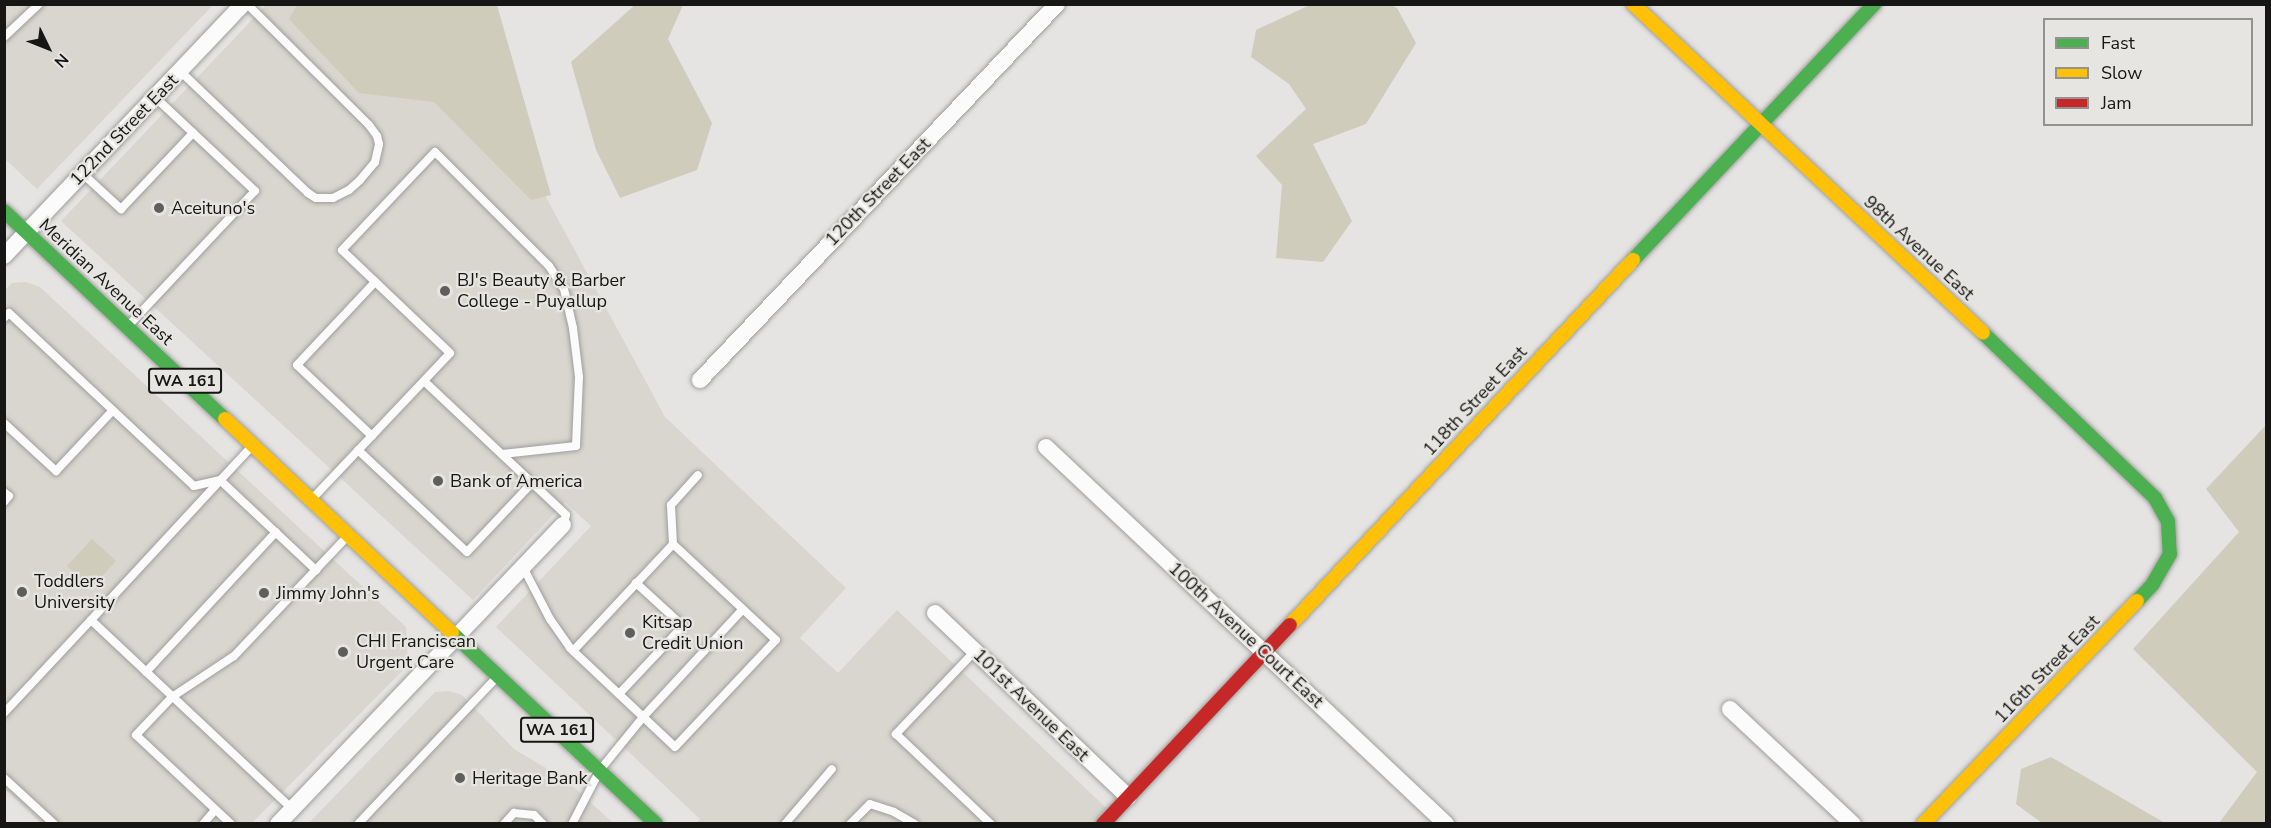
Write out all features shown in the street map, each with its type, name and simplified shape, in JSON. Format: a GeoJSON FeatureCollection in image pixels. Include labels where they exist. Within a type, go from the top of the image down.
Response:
{"type":"FeatureCollection","features":[{"type":"Feature","properties":{"kind":"street","name":"120th Street East"},"geometry":{"type":"LineString","coordinates":[[700,380],[1057,4]]}},
{"type":"Feature","properties":{"kind":"street","name":"98th Avenue East"},"geometry":{"type":"LineString","coordinates":[[1633,4],[2140,481],[2159,504],[2170,527]]}},
{"type":"Feature","properties":{"kind":"street","name":"118th Street East"},"geometry":{"type":"LineString","coordinates":[[1103,824],[1874,4]]}},
{"type":"Feature","properties":{"kind":"street","name":"122nd Street East"},"geometry":{"type":"LineString","coordinates":[[4,256],[243,5]]}},
{"type":"Feature","properties":{"kind":"street","name":"Meridian Avenue East"},"geometry":{"type":"LineString","coordinates":[[4,211],[457,636]]}},
{"type":"Feature","properties":{"kind":"street","name":"100th Avenue Court East"},"geometry":{"type":"LineString","coordinates":[[1046,447],[1446,824]]}},
{"type":"Feature","properties":{"kind":"street"},"geometry":{"type":"LineString","coordinates":[[278,824],[563,525]]}},
{"type":"Feature","properties":{"kind":"street","name":"116th Street East"},"geometry":{"type":"LineString","coordinates":[[1923,824],[2153,584],[2170,554],[2170,527]]}},
{"type":"Feature","properties":{"kind":"street","name":"101st Avenue East"},"geometry":{"type":"LineString","coordinates":[[935,612],[1128,797]]}},
{"type":"Feature","properties":{"kind":"street","name":"WA 161"},"geometry":{"type":"LineString","coordinates":[[457,636],[656,824]]}},
{"type":"Feature","properties":{"kind":"street"},"geometry":{"type":"LineString","coordinates":[[1730,709],[1853,824]]}},
{"type":"Feature","properties":{"kind":"lane"},"geometry":{"type":"LineString","coordinates":[[4,37],[39,4]]}},
{"type":"Feature","properties":{"kind":"lane"},"geometry":{"type":"LineString","coordinates":[[180,71],[308,193],[316,198],[333,198],[349,190],[360,180],[375,162],[379,144],[377,136],[369,125],[243,5]]}},
{"type":"Feature","properties":{"kind":"lane"},"geometry":{"type":"LineString","coordinates":[[128,327],[255,191],[155,97]]}},
{"type":"Feature","properties":{"kind":"lane"},"geometry":{"type":"LineString","coordinates":[[83,174],[121,209],[193,133]]}},
{"type":"Feature","properties":{"kind":"lane"},"geometry":{"type":"LineString","coordinates":[[311,499],[450,353],[342,250],[435,152],[549,266],[564,289],[573,328],[579,377],[576,446],[502,454]]}},
{"type":"Feature","properties":{"kind":"lane"},"geometry":{"type":"LineString","coordinates":[[372,436],[297,365],[375,282]]}},
{"type":"Feature","properties":{"kind":"lane"},"geometry":{"type":"LineString","coordinates":[[4,318],[9,313],[194,486],[220,480]]}},
{"type":"Feature","properties":{"kind":"lane"},"geometry":{"type":"LineString","coordinates":[[424,381],[566,515],[563,525]]}},
{"type":"Feature","properties":{"kind":"lane"},"geometry":{"type":"LineString","coordinates":[[4,423],[56,471],[113,410]]}},
{"type":"Feature","properties":{"kind":"lane"},"geometry":{"type":"LineString","coordinates":[[4,713],[253,445]]}},
{"type":"Feature","properties":{"kind":"lane"},"geometry":{"type":"LineString","coordinates":[[358,450],[467,552],[532,483]]}},
{"type":"Feature","properties":{"kind":"lane"},"geometry":{"type":"LineString","coordinates":[[523,566],[550,619],[573,651],[675,747],[776,640],[673,544],[671,505],[698,476]]}},
{"type":"Feature","properties":{"kind":"lane"},"geometry":{"type":"LineString","coordinates":[[220,480],[316,570]]}},
{"type":"Feature","properties":{"kind":"lane"},"geometry":{"type":"LineString","coordinates":[[4,492],[9,496],[4,502]]}},
{"type":"Feature","properties":{"kind":"lane"},"geometry":{"type":"LineString","coordinates":[[146,672],[276,532]]}},
{"type":"Feature","properties":{"kind":"lane"},"geometry":{"type":"LineString","coordinates":[[231,824],[136,735],[172,697],[234,656],[350,534]]}},
{"type":"Feature","properties":{"kind":"lane"},"geometry":{"type":"LineString","coordinates":[[573,651],[673,544]]}},
{"type":"Feature","properties":{"kind":"lane"},"geometry":{"type":"LineString","coordinates":[[619,694],[683,626],[636,583]]}},
{"type":"Feature","properties":{"kind":"lane"},"geometry":{"type":"LineString","coordinates":[[572,824],[600,770],[643,717],[743,609]]}},
{"type":"Feature","properties":{"kind":"lane"},"geometry":{"type":"LineString","coordinates":[[91,620],[292,809]]}},
{"type":"Feature","properties":{"kind":"lane"},"geometry":{"type":"LineString","coordinates":[[975,651],[896,734],[991,824]]}},
{"type":"Feature","properties":{"kind":"lane"},"geometry":{"type":"LineString","coordinates":[[358,824],[499,675]]}},
{"type":"Feature","properties":{"kind":"lane"},"geometry":{"type":"LineString","coordinates":[[785,824],[832,770]]}},
{"type":"Feature","properties":{"kind":"lane"},"geometry":{"type":"LineString","coordinates":[[4,778],[54,824]]}},
{"type":"Feature","properties":{"kind":"lane"},"geometry":{"type":"LineString","coordinates":[[850,824],[870,804],[894,812],[915,824]]}},
{"type":"Feature","properties":{"kind":"lane"},"geometry":{"type":"LineString","coordinates":[[202,824],[215,810]]}},
{"type":"Feature","properties":{"kind":"lane"},"geometry":{"type":"LineString","coordinates":[[504,824],[514,813],[534,815],[543,824]]}},
{"type":"Feature","properties":{"kind":"shaded area"},"geometry":{"type":"Polygon","coordinates":[[[636,4],[683,5],[668,39],[712,123],[697,170],[620,198],[596,150],[571,62],[636,4]]]}},
{"type":"Feature","properties":{"kind":"shaded area"},"geometry":{"type":"Polygon","coordinates":[[[4,5],[213,5],[37,189],[5,159],[4,5]]]}},
{"type":"Feature","properties":{"kind":"shaded area"},"geometry":{"type":"Polygon","coordinates":[[[266,5],[347,5],[520,149],[665,417],[846,588],[800,638],[838,673],[897,610],[1119,820],[1115,824],[696,823],[700,819],[496,627],[591,526],[565,502],[473,600],[61,221],[266,5]]]}},
{"type":"Feature","properties":{"kind":"shaded area"},"geometry":{"type":"Polygon","coordinates":[[[297,5],[497,5],[551,195],[531,200],[434,102],[359,93],[289,19],[297,5]]]}},
{"type":"Feature","properties":{"kind":"shaded area"},"geometry":{"type":"Polygon","coordinates":[[[1310,5],[1391,5],[1397,8],[1416,43],[1366,124],[1313,144],[1352,221],[1323,262],[1276,258],[1282,185],[1256,156],[1306,109],[1289,84],[1251,57],[1256,30],[1310,5]]]}},
{"type":"Feature","properties":{"kind":"shaded area"},"geometry":{"type":"Polygon","coordinates":[[[26,282],[40,287],[406,627],[408,665],[252,823],[41,823],[5,789],[4,291],[12,283],[26,282]]]}},
{"type":"Feature","properties":{"kind":"shaded area"},"geometry":{"type":"Polygon","coordinates":[[[2266,425],[2266,823],[2219,823],[2257,772],[2133,649],[2239,532],[2206,489],[2266,425]]]}},
{"type":"Feature","properties":{"kind":"shaded area"},"geometry":{"type":"Polygon","coordinates":[[[92,539],[116,561],[91,588],[67,566],[92,539]]]}},
{"type":"Feature","properties":{"kind":"shaded area"},"geometry":{"type":"Polygon","coordinates":[[[448,691],[462,695],[514,749],[566,780],[613,823],[308,824],[435,692],[448,691]]]}},
{"type":"Feature","properties":{"kind":"shaded area"},"geometry":{"type":"Polygon","coordinates":[[[2051,757],[2165,823],[2042,823],[2016,804],[2021,769],[2051,757]]]}},
{"type":"Feature","properties":{"kind":"traffic: fast"},"geometry":{"type":"LineString","coordinates":[[1633,260],[1874,4]]}},
{"type":"Feature","properties":{"kind":"traffic: fast"},"geometry":{"type":"LineString","coordinates":[[4,211],[225,419]]}},
{"type":"Feature","properties":{"kind":"traffic: fast"},"geometry":{"type":"LineString","coordinates":[[1983,333],[2155,498],[2168,521],[2170,554],[2153,584],[2137,601]]}},
{"type":"Feature","properties":{"kind":"traffic: fast"},"geometry":{"type":"LineString","coordinates":[[452,633],[656,824]]}},
{"type":"Feature","properties":{"kind":"traffic: slow"},"geometry":{"type":"LineString","coordinates":[[1633,4],[1983,333]]}},
{"type":"Feature","properties":{"kind":"traffic: slow"},"geometry":{"type":"LineString","coordinates":[[1290,625],[1633,260]]}},
{"type":"Feature","properties":{"kind":"traffic: slow"},"geometry":{"type":"LineString","coordinates":[[225,419],[452,633]]}},
{"type":"Feature","properties":{"kind":"traffic: slow"},"geometry":{"type":"LineString","coordinates":[[1923,824],[2137,601]]}},
{"type":"Feature","properties":{"kind":"traffic: jam"},"geometry":{"type":"LineString","coordinates":[[1103,824],[1290,625]]}},
{"type":"Feature","properties":{"kind":"place","name":"Aceituno's"},"geometry":{"type":"Point","coordinates":[159,208]}},
{"type":"Feature","properties":{"kind":"place","name":"BJ's Beauty & Barber College - Puyallup"},"geometry":{"type":"Point","coordinates":[445,291]}},
{"type":"Feature","properties":{"kind":"place","name":"Bank of America"},"geometry":{"type":"Point","coordinates":[438,481]}},
{"type":"Feature","properties":{"kind":"place","name":"Toddlers University"},"geometry":{"type":"Point","coordinates":[22,592]}},
{"type":"Feature","properties":{"kind":"place","name":"Jimmy John's"},"geometry":{"type":"Point","coordinates":[264,593]}},
{"type":"Feature","properties":{"kind":"place","name":"Kitsap Credit Union"},"geometry":{"type":"Point","coordinates":[630,633]}},
{"type":"Feature","properties":{"kind":"place","name":"CHI Franciscan Urgent Care"},"geometry":{"type":"Point","coordinates":[343,652]}},
{"type":"Feature","properties":{"kind":"place","name":"Heritage Bank"},"geometry":{"type":"Point","coordinates":[460,778]}}]}
